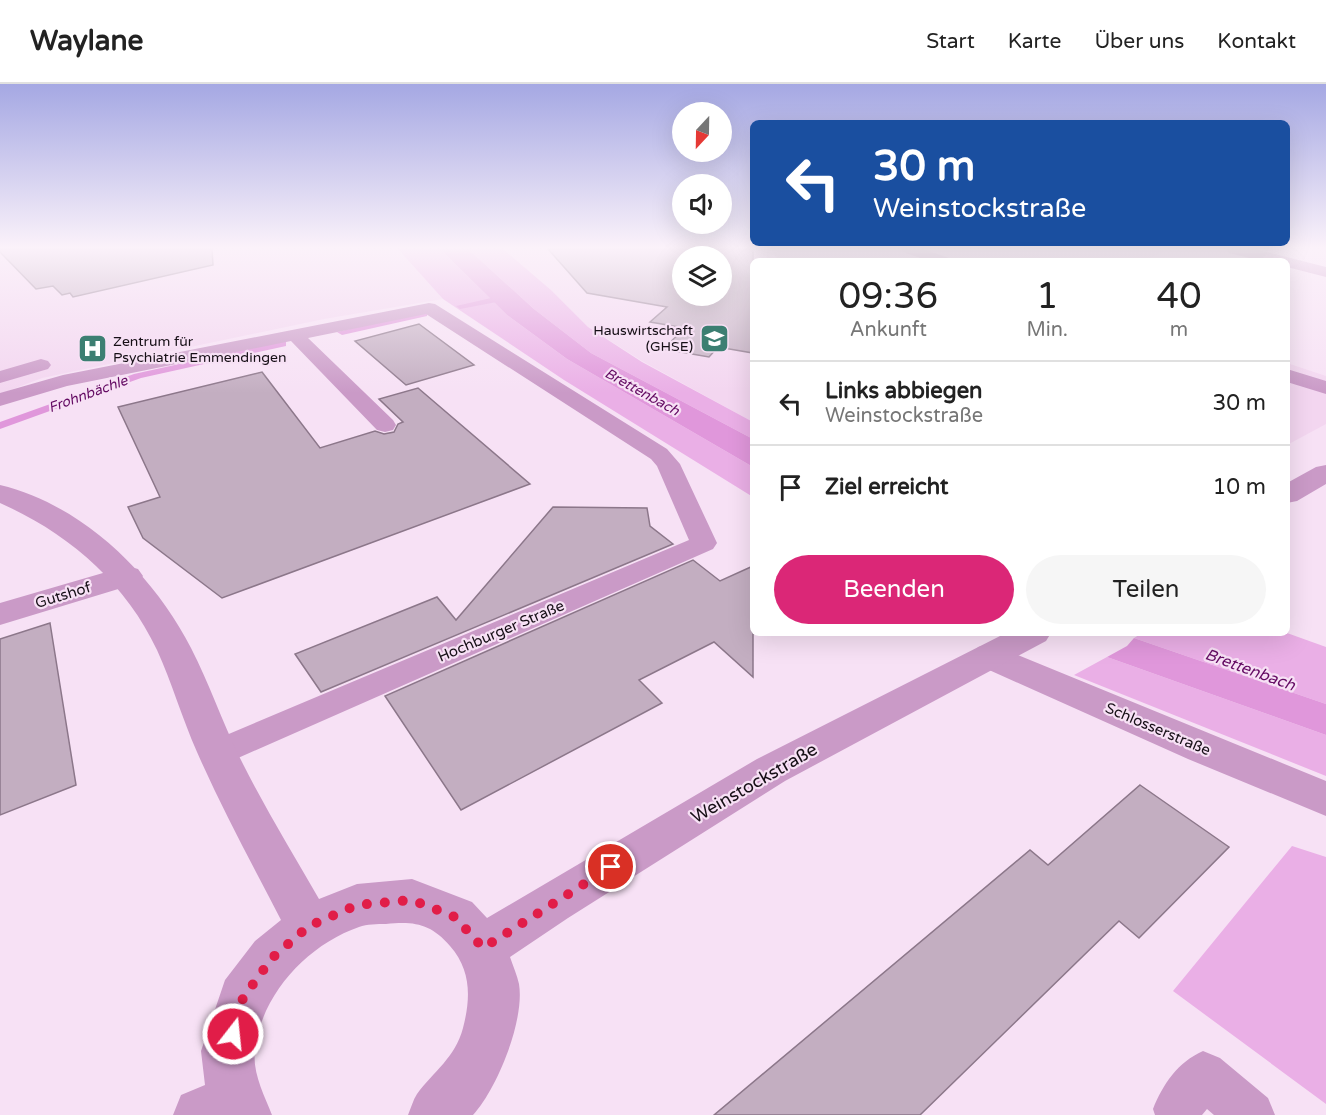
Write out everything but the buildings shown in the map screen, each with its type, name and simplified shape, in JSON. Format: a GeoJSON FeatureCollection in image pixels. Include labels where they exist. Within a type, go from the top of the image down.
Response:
{"type":"FeatureCollection","features":[{"type":"Feature","properties":{"kind":"street"},"geometry":{"type":"LineString","coordinates":[[1290,493],[1326,473]]}},
{"type":"Feature","properties":{"kind":"street"},"geometry":{"type":"LineString","coordinates":[[0,493],[53,519],[111,560],[152,608],[173,647],[217,753],[309,926]]}},
{"type":"Feature","properties":{"kind":"street","name":"Gutshof"},"geometry":{"type":"LineString","coordinates":[[0,614],[127,576]]}},
{"type":"Feature","properties":{"kind":"street","name":"Weinstockstraße"},"geometry":{"type":"LineString","coordinates":[[483,948],[551,903],[771,770],[1028,636]]}},
{"type":"Feature","properties":{"kind":"street","name":"Schlosserstraße"},"geometry":{"type":"LineString","coordinates":[[990,656],[1326,799]]}},
{"type":"Feature","properties":{"kind":"street"},"geometry":{"type":"LineString","coordinates":[[226,1110],[228,1051],[243,998],[272,958],[309,926],[357,905],[412,900],[455,917],[483,948],[494,986],[489,1032],[466,1082],[436,1115]]}},
{"type":"Feature","properties":{"kind":"lane","name":"Hochburger Straße"},"geometry":{"type":"LineString","coordinates":[[217,753],[704,543],[669,464],[659,454],[429,308],[294,334]]}},
{"type":"Feature","properties":{"kind":"lane"},"geometry":{"type":"LineString","coordinates":[[0,357],[7,366],[4,377],[5,398],[63,381],[294,334],[385,425]]}},
{"type":"Feature","properties":{"kind":"lane"},"geometry":{"type":"LineString","coordinates":[[4,377],[40,365]]}},
{"type":"Feature","properties":{"kind":"lane"},"geometry":{"type":"LineString","coordinates":[[1290,376],[1326,388]]}},
{"type":"Feature","properties":{"kind":"lane"},"geometry":{"type":"LineString","coordinates":[[1177,1109],[1203,1075],[1251,1115]]}},
{"type":"Feature","properties":{"kind":"shaded area"},"geometry":{"type":"Polygon","coordinates":[[[0,297],[441,297],[443,299],[324,319],[42,378],[0,394],[0,297]]]}},
{"type":"Feature","properties":{"kind":"shaded area"},"geometry":{"type":"Polygon","coordinates":[[[441,297],[489,297],[507,315],[567,359],[750,465],[750,495],[564,380],[441,297]]]}},
{"type":"Feature","properties":{"kind":"shaded area"},"geometry":{"type":"Polygon","coordinates":[[[521,297],[558,297],[588,327],[642,362],[750,420],[750,437],[591,353],[521,297]]]}},
{"type":"Feature","properties":{"kind":"shaded area"},"geometry":{"type":"Polygon","coordinates":[[[558,297],[672,297],[672,306],[732,306],[732,297],[750,297],[750,420],[642,361],[588,327],[558,297]]]}},
{"type":"Feature","properties":{"kind":"shaded area"},"geometry":{"type":"Polygon","coordinates":[[[1290,364],[1326,376],[1326,424],[1290,443],[1290,364]]]}},
{"type":"Feature","properties":{"kind":"shaded area"},"geometry":{"type":"Polygon","coordinates":[[[1290,634],[1326,647],[1326,704],[1134,638],[1137,636],[1290,636],[1290,634]]]}},
{"type":"Feature","properties":{"kind":"shaded area"},"geometry":{"type":"Polygon","coordinates":[[[1107,657],[1326,735],[1326,776],[1074,675],[1107,657]]]}},
{"type":"Feature","properties":{"kind":"shaded area"},"geometry":{"type":"Polygon","coordinates":[[[1292,846],[1326,857],[1326,1104],[1173,991],[1292,846]]]}},
{"type":"Feature","properties":{"kind":"water","name":"Brettenbach"},"geometry":{"type":"Polygon","coordinates":[[[489,297],[521,297],[591,353],[750,437],[750,465],[567,359],[507,315],[489,297]]]}},
{"type":"Feature","properties":{"kind":"water"},"geometry":{"type":"Polygon","coordinates":[[[1134,638],[1326,704],[1326,735],[1107,657],[1127,646],[1134,638]]]}},
{"type":"Feature","properties":{"kind":"waterway","name":"Frohnbächle"},"geometry":{"type":"LineString","coordinates":[[460,306],[508,297]]}},
{"type":"Feature","properties":{"kind":"waterway","name":"Frohnbächle"},"geometry":{"type":"LineString","coordinates":[[342,332],[424,314]]}},
{"type":"Feature","properties":{"kind":"waterway","name":"Frohnbächle"},"geometry":{"type":"LineString","coordinates":[[0,426],[138,376],[283,344]]}},
{"type":"Feature","properties":{"kind":"place","name":"Hauswirtschaft (GHSE)"},"geometry":{"type":"Point","coordinates":[714,338]}},
{"type":"Feature","properties":{"kind":"place","name":"Zentrum für Psychiatrie Emmendingen"},"geometry":{"type":"Point","coordinates":[92,349]}},
{"type":"Feature","properties":{"kind":"route"},"geometry":{"type":"LineString","coordinates":[[233,1034],[243,998],[272,958],[309,926],[357,905],[412,900],[455,917],[483,948],[611,867]]}}]}
